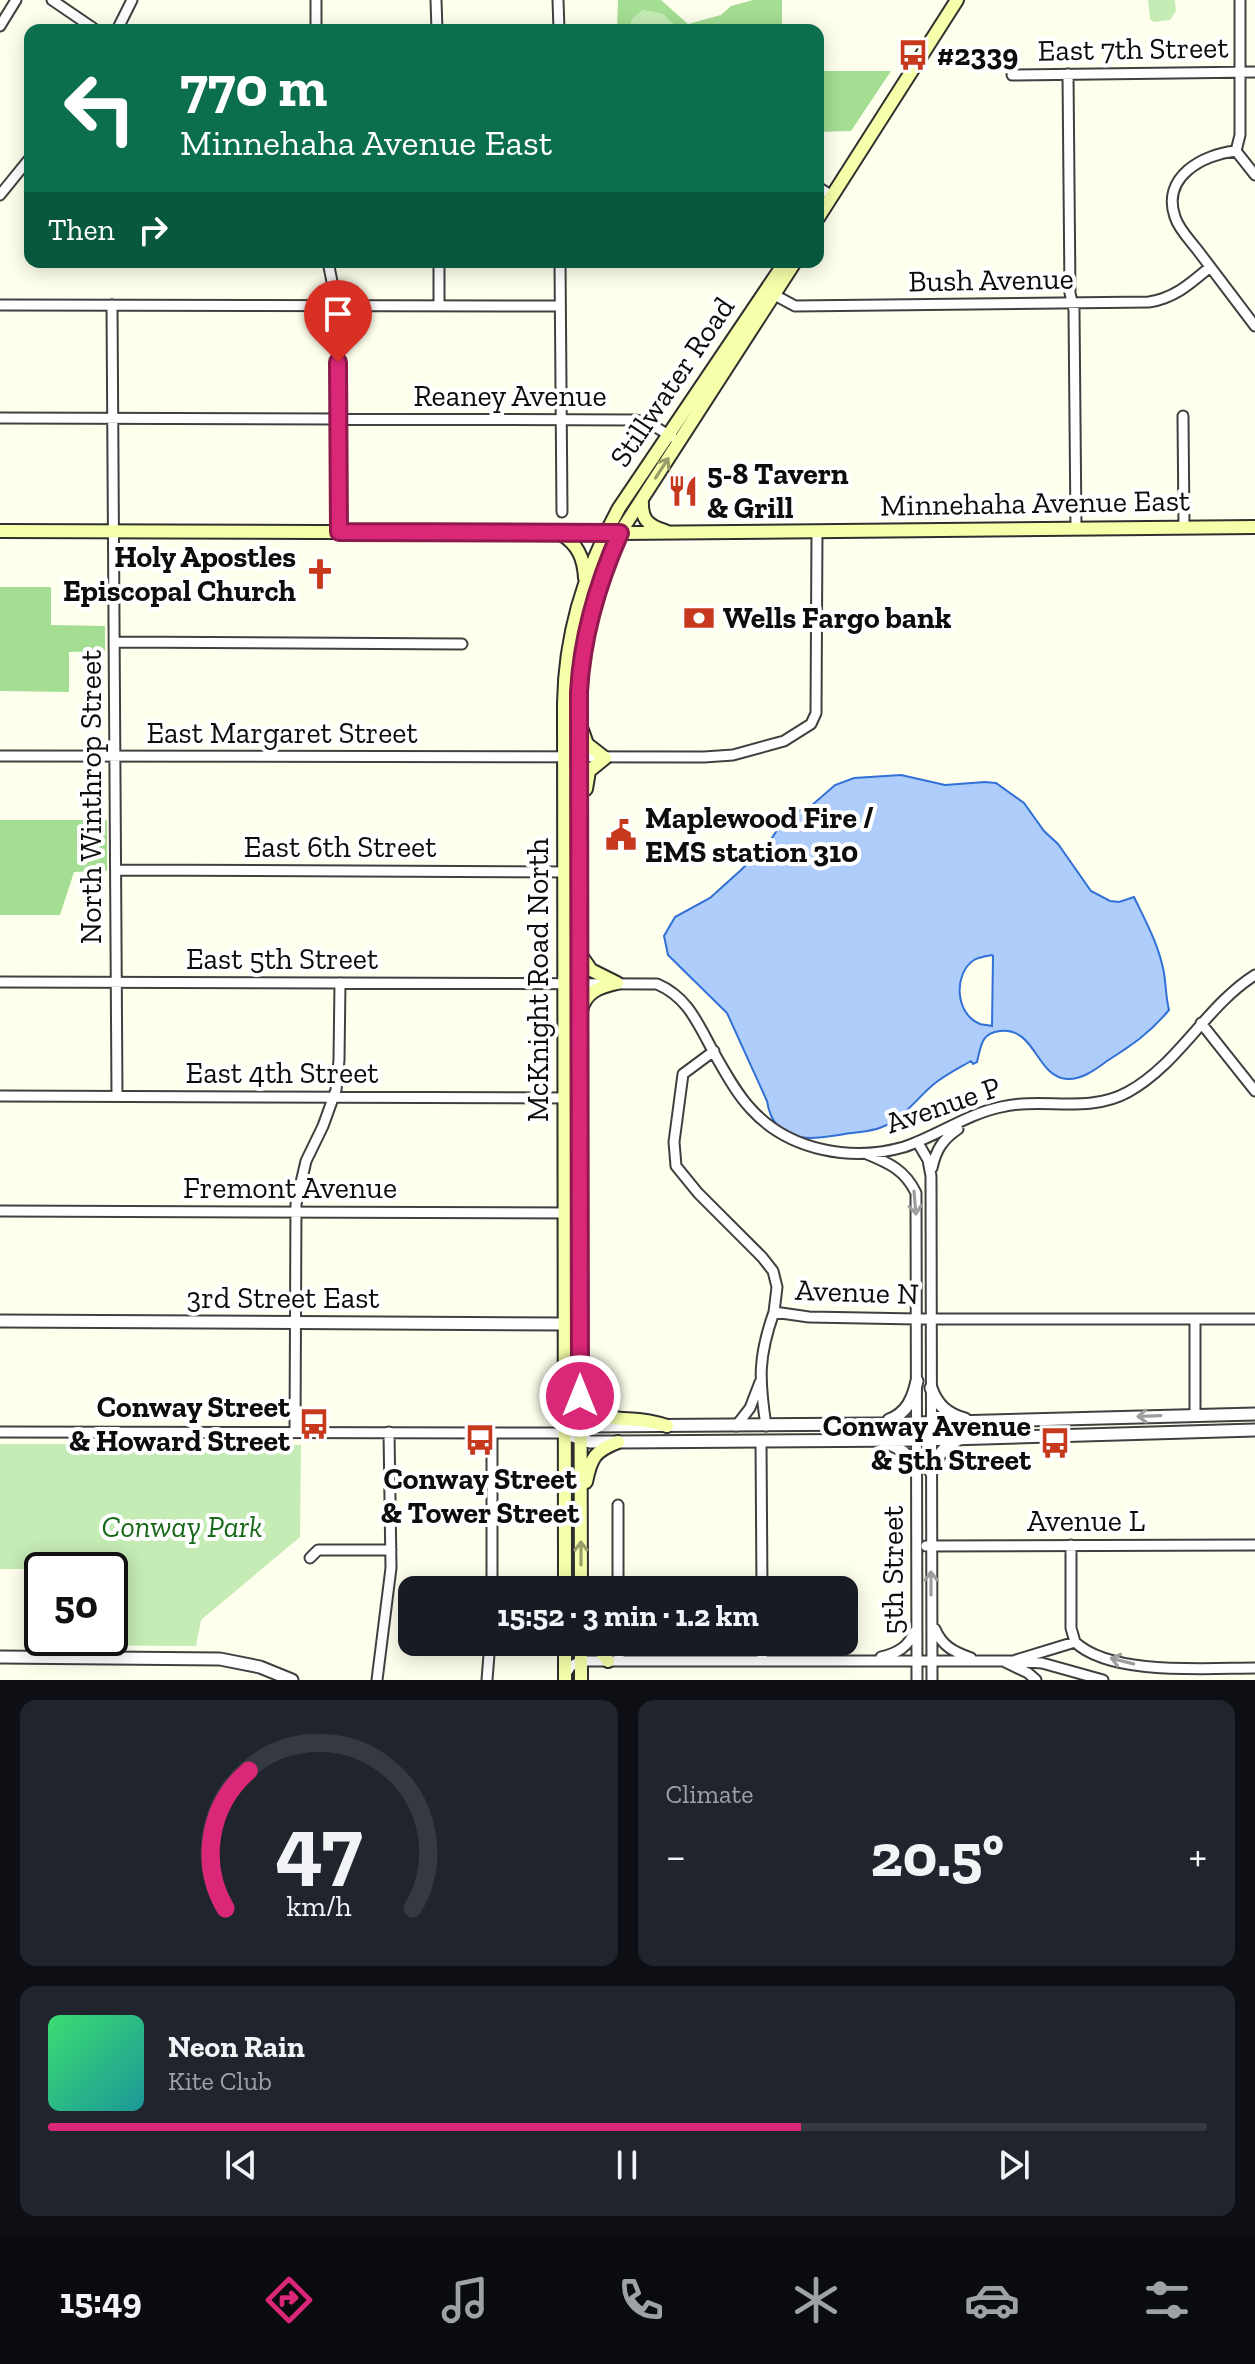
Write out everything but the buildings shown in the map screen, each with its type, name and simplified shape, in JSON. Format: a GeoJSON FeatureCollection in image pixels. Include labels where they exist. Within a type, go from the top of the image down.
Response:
{"type":"FeatureCollection","features":[{"type":"Feature","properties":{"kind":"main road"},"geometry":{"type":"LineString","coordinates":[[824,209],[957,0]]}},
{"type":"Feature","properties":{"kind":"main road","name":"Stillwater Road"},"geometry":{"type":"LineString","coordinates":[[620,533],[679,442],[782,268]]}},
{"type":"Feature","properties":{"kind":"main road","name":"Stillwater Road"},"geometry":{"type":"LineString","coordinates":[[605,533],[667,434],[790,268]]}},
{"type":"Feature","properties":{"kind":"main road"},"geometry":{"type":"LineString","coordinates":[[642,499],[641,511],[645,521],[654,528],[672,533]]}},
{"type":"Feature","properties":{"kind":"main road","name":"Minnehaha Avenue East"},"geometry":{"type":"LineString","coordinates":[[0,531],[672,533],[1255,527]]}},
{"type":"Feature","properties":{"kind":"main road"},"geometry":{"type":"LineString","coordinates":[[558,532],[577,548],[585,579]]}},
{"type":"Feature","properties":{"kind":"main road","name":"McKnight Road North"},"geometry":{"type":"LineString","coordinates":[[565,1576],[565,674],[573,621],[585,579],[605,533]]}},
{"type":"Feature","properties":{"kind":"main road","name":"McKnight Road North"},"geometry":{"type":"LineString","coordinates":[[581,1517],[581,663],[587,626],[603,572],[620,533]]}},
{"type":"Feature","properties":{"kind":"main road"},"geometry":{"type":"LineString","coordinates":[[579,719],[587,744],[605,758],[589,771],[586,802],[580,819]]}},
{"type":"Feature","properties":{"kind":"main road"},"geometry":{"type":"LineString","coordinates":[[579,953],[591,970],[617,983]]}},
{"type":"Feature","properties":{"kind":"main road"},"geometry":{"type":"LineString","coordinates":[[579,1019],[583,1002],[590,993],[617,983]]}},
{"type":"Feature","properties":{"kind":"main road"},"geometry":{"type":"LineString","coordinates":[[580,1353],[592,1397],[601,1412],[614,1418],[654,1421],[667,1426]]}},
{"type":"Feature","properties":{"kind":"main road"},"geometry":{"type":"LineString","coordinates":[[581,1576],[581,1517],[586,1479],[597,1451],[618,1442]]}},
{"type":"Feature","properties":{"kind":"main road"},"geometry":{"type":"LineString","coordinates":[[565,1656],[565,1677]]}},
{"type":"Feature","properties":{"kind":"main road"},"geometry":{"type":"LineString","coordinates":[[581,1656],[581,1680]]}},
{"type":"Feature","properties":{"kind":"main road"},"geometry":{"type":"LineString","coordinates":[[608,1656],[613,1661]]}},
{"type":"Feature","properties":{"kind":"street"},"geometry":{"type":"LineString","coordinates":[[0,26],[16,0]]}},
{"type":"Feature","properties":{"kind":"street"},"geometry":{"type":"LineString","coordinates":[[52,0],[87,24]]}},
{"type":"Feature","properties":{"kind":"street"},"geometry":{"type":"LineString","coordinates":[[120,24],[132,0]]}},
{"type":"Feature","properties":{"kind":"street"},"geometry":{"type":"LineString","coordinates":[[316,0],[316,24]]}},
{"type":"Feature","properties":{"kind":"street"},"geometry":{"type":"LineString","coordinates":[[436,0],[437,24]]}},
{"type":"Feature","properties":{"kind":"street"},"geometry":{"type":"LineString","coordinates":[[558,0],[559,24]]}},
{"type":"Feature","properties":{"kind":"street"},"geometry":{"type":"LineString","coordinates":[[1236,151],[1240,135],[1240,0]]}},
{"type":"Feature","properties":{"kind":"street","name":"East 7th Street"},"geometry":{"type":"LineString","coordinates":[[1012,75],[1255,72]]}},
{"type":"Feature","properties":{"kind":"street"},"geometry":{"type":"LineString","coordinates":[[1068,74],[1076,528]]}},
{"type":"Feature","properties":{"kind":"street"},"geometry":{"type":"LineString","coordinates":[[1236,151],[1255,175]]}},
{"type":"Feature","properties":{"kind":"street"},"geometry":{"type":"LineString","coordinates":[[1236,151],[1217,154],[1196,163],[1179,180],[1173,196],[1176,220],[1255,326]]}},
{"type":"Feature","properties":{"kind":"street"},"geometry":{"type":"LineString","coordinates":[[0,195],[24,165]]}},
{"type":"Feature","properties":{"kind":"street"},"geometry":{"type":"LineString","coordinates":[[824,191],[832,196]]}},
{"type":"Feature","properties":{"kind":"street","name":"Bush Avenue"},"geometry":{"type":"LineString","coordinates":[[770,292],[795,306],[1160,300],[1180,291],[1210,267]]}},
{"type":"Feature","properties":{"kind":"street"},"geometry":{"type":"LineString","coordinates":[[329,268],[337,306],[339,532]]}},
{"type":"Feature","properties":{"kind":"street"},"geometry":{"type":"LineString","coordinates":[[439,268],[439,306]]}},
{"type":"Feature","properties":{"kind":"street"},"geometry":{"type":"LineString","coordinates":[[560,268],[562,512]]}},
{"type":"Feature","properties":{"kind":"street"},"geometry":{"type":"LineString","coordinates":[[0,305],[560,306]]}},
{"type":"Feature","properties":{"kind":"street","name":"North Winthrop Street"},"geometry":{"type":"LineString","coordinates":[[112,305],[117,1096]]}},
{"type":"Feature","properties":{"kind":"street"},"geometry":{"type":"LineString","coordinates":[[1183,416],[1184,527]]}},
{"type":"Feature","properties":{"kind":"street","name":"Reaney Avenue"},"geometry":{"type":"LineString","coordinates":[[0,418],[642,421],[679,442]]}},
{"type":"Feature","properties":{"kind":"street"},"geometry":{"type":"LineString","coordinates":[[605,758],[733,755],[784,741],[811,724],[817,701],[817,531]]}},
{"type":"Feature","properties":{"kind":"street"},"geometry":{"type":"LineString","coordinates":[[817,549],[831,531]]}},
{"type":"Feature","properties":{"kind":"street"},"geometry":{"type":"LineString","coordinates":[[114,642],[462,644]]}},
{"type":"Feature","properties":{"kind":"street","name":"East Margaret Street"},"geometry":{"type":"LineString","coordinates":[[0,756],[605,758]]}},
{"type":"Feature","properties":{"kind":"street","name":"East 6th Street"},"geometry":{"type":"LineString","coordinates":[[116,870],[579,872]]}},
{"type":"Feature","properties":{"kind":"street","name":"Avenue P"},"geometry":{"type":"LineString","coordinates":[[579,984],[644,982],[670,990],[688,1006],[742,1098],[773,1128],[810,1146],[836,1152],[864,1153],[891,1151],[918,1143],[974,1116],[1006,1106],[1092,1104],[1125,1094],[1153,1075],[1223,1000],[1255,975]]}},
{"type":"Feature","properties":{"kind":"street","name":"East 5th Street"},"geometry":{"type":"LineString","coordinates":[[0,982],[579,984]]}},
{"type":"Feature","properties":{"kind":"street"},"geometry":{"type":"LineString","coordinates":[[295,1432],[295,1212],[306,1161],[334,1098],[339,1060],[340,983]]}},
{"type":"Feature","properties":{"kind":"street"},"geometry":{"type":"LineString","coordinates":[[1201,1023],[1255,1091]]}},
{"type":"Feature","properties":{"kind":"street","name":"Avenue N"},"geometry":{"type":"LineString","coordinates":[[714,1051],[683,1074],[674,1142],[676,1166],[773,1271],[777,1287],[774,1312],[809,1317],[917,1319],[1255,1319]]}},
{"type":"Feature","properties":{"kind":"street","name":"East 4th Street"},"geometry":{"type":"LineString","coordinates":[[0,1096],[579,1098]]}},
{"type":"Feature","properties":{"kind":"street"},"geometry":{"type":"LineString","coordinates":[[931,1176],[935,1154],[941,1143],[974,1116]]}},
{"type":"Feature","properties":{"kind":"street","name":"5th Street"},"geometry":{"type":"LineString","coordinates":[[918,1143],[928,1160],[931,1176],[932,1680]]}},
{"type":"Feature","properties":{"kind":"street","name":"5th Street"},"geometry":{"type":"LineString","coordinates":[[864,1153],[892,1164],[911,1182],[916,1193],[917,1680]]}},
{"type":"Feature","properties":{"kind":"street","name":"Fremont Avenue"},"geometry":{"type":"LineString","coordinates":[[0,1211],[579,1213]]}},
{"type":"Feature","properties":{"kind":"street"},"geometry":{"type":"LineString","coordinates":[[760,1426],[764,1341],[774,1312]]}},
{"type":"Feature","properties":{"kind":"street"},"geometry":{"type":"LineString","coordinates":[[1195,1319],[1195,1415]]}},
{"type":"Feature","properties":{"kind":"street","name":"3rd Street East"},"geometry":{"type":"LineString","coordinates":[[0,1321],[565,1324]]}},
{"type":"Feature","properties":{"kind":"street"},"geometry":{"type":"LineString","coordinates":[[878,1424],[905,1411],[917,1381]]}},
{"type":"Feature","properties":{"kind":"street"},"geometry":{"type":"LineString","coordinates":[[736,1426],[750,1408],[760,1382]]}},
{"type":"Feature","properties":{"kind":"street"},"geometry":{"type":"LineString","coordinates":[[931,1388],[935,1398],[950,1414],[973,1421]]}},
{"type":"Feature","properties":{"kind":"street"},"geometry":{"type":"LineString","coordinates":[[0,1432],[580,1433],[590,1426],[878,1424],[1255,1414]]}},
{"type":"Feature","properties":{"kind":"street"},"geometry":{"type":"LineString","coordinates":[[665,1442],[666,1437],[673,1435],[752,1434],[760,1426]]}},
{"type":"Feature","properties":{"kind":"street"},"geometry":{"type":"LineString","coordinates":[[580,1433],[590,1442],[665,1442],[917,1440],[1255,1430]]}},
{"type":"Feature","properties":{"kind":"street"},"geometry":{"type":"LineString","coordinates":[[377,1680],[391,1550],[389,1432]]}},
{"type":"Feature","properties":{"kind":"street"},"geometry":{"type":"LineString","coordinates":[[492,1433],[492,1576]]}},
{"type":"Feature","properties":{"kind":"street"},"geometry":{"type":"LineString","coordinates":[[931,1472],[939,1454],[963,1438]]}},
{"type":"Feature","properties":{"kind":"street"},"geometry":{"type":"LineString","coordinates":[[872,1440],[899,1447],[906,1453],[916,1472]]}},
{"type":"Feature","properties":{"kind":"street"},"geometry":{"type":"LineString","coordinates":[[761,1441],[762,1576]]}},
{"type":"Feature","properties":{"kind":"street"},"geometry":{"type":"LineString","coordinates":[[618,1505],[618,1576]]}},
{"type":"Feature","properties":{"kind":"street"},"geometry":{"type":"LineString","coordinates":[[1071,1545],[1071,1628],[1075,1642],[1087,1651],[1145,1666],[1255,1668]]}},
{"type":"Feature","properties":{"kind":"street","name":"Avenue L"},"geometry":{"type":"LineString","coordinates":[[917,1546],[1255,1545]]}},
{"type":"Feature","properties":{"kind":"street"},"geometry":{"type":"LineString","coordinates":[[310,1558],[318,1550],[391,1550]]}},
{"type":"Feature","properties":{"kind":"street"},"geometry":{"type":"LineString","coordinates":[[932,1620],[945,1647],[978,1661]]}},
{"type":"Feature","properties":{"kind":"street"},"geometry":{"type":"LineString","coordinates":[[869,1661],[899,1652],[908,1643],[917,1624]]}},
{"type":"Feature","properties":{"kind":"street"},"geometry":{"type":"LineString","coordinates":[[1013,1661],[1075,1642]]}},
{"type":"Feature","properties":{"kind":"street"},"geometry":{"type":"LineString","coordinates":[[487,1680],[489,1656]]}},
{"type":"Feature","properties":{"kind":"street"},"geometry":{"type":"LineString","coordinates":[[613,1661],[615,1656]]}},
{"type":"Feature","properties":{"kind":"street"},"geometry":{"type":"LineString","coordinates":[[762,1656],[762,1661]]}},
{"type":"Feature","properties":{"kind":"street"},"geometry":{"type":"LineString","coordinates":[[0,1657],[220,1659],[260,1667],[292,1680]]}},
{"type":"Feature","properties":{"kind":"street"},"geometry":{"type":"LineString","coordinates":[[565,1677],[571,1666],[581,1661],[1013,1661],[1042,1663],[1103,1680]]}},
{"type":"Feature","properties":{"kind":"street"},"geometry":{"type":"LineString","coordinates":[[1001,1661],[1036,1680]]}},
{"type":"Feature","properties":{"kind":"green space"},"geometry":{"type":"Polygon","coordinates":[[[618,0],[661,0],[688,24],[673,24],[663,14],[643,10],[632,19],[631,24],[617,24],[618,0]]]}},
{"type":"Feature","properties":{"kind":"green space"},"geometry":{"type":"Polygon","coordinates":[[[753,0],[782,0],[782,24],[688,24],[721,15],[731,6],[753,0]]]}},
{"type":"Feature","properties":{"kind":"green space"},"geometry":{"type":"Polygon","coordinates":[[[1148,0],[1175,0],[1176,11],[1170,20],[1154,22],[1150,19],[1148,0]]]}},
{"type":"Feature","properties":{"kind":"green space"},"geometry":{"type":"Polygon","coordinates":[[[643,10],[663,14],[673,24],[631,24],[632,19],[643,10]]]}},
{"type":"Feature","properties":{"kind":"green space"},"geometry":{"type":"Polygon","coordinates":[[[824,71],[891,71],[851,131],[824,132],[824,71]]]}},
{"type":"Feature","properties":{"kind":"green space"},"geometry":{"type":"Polygon","coordinates":[[[0,587],[51,587],[51,625],[105,626],[105,651],[69,652],[69,692],[0,691],[0,587]]]}},
{"type":"Feature","properties":{"kind":"green space"},"geometry":{"type":"Polygon","coordinates":[[[0,820],[107,820],[107,871],[74,872],[60,915],[0,915],[0,820]]]}},
{"type":"Feature","properties":{"kind":"green space","name":"Conway Park"},"geometry":{"type":"Polygon","coordinates":[[[0,1444],[301,1445],[300,1537],[201,1620],[196,1646],[128,1646],[128,1552],[24,1552],[24,1569],[0,1569],[0,1444]]]}},
{"type":"Feature","properties":{"kind":"water"},"geometry":{"type":"Polygon","coordinates":[[[901,775],[945,785],[996,783],[1024,803],[1091,891],[1110,901],[1119,902],[1134,897],[1159,953],[1169,1010],[1132,1044],[1078,1078],[1057,1076],[1021,1037],[1000,1031],[985,1037],[977,1062],[973,1064],[971,1061],[938,1081],[903,1114],[878,1129],[807,1138],[777,1126],[727,1013],[668,955],[664,936],[675,917],[710,898],[741,870],[770,841],[786,816],[811,806],[835,785],[854,778],[901,775]],[[993,956],[974,960],[967,966],[960,984],[966,1012],[980,1024],[992,1026],[993,956]]]}},
{"type":"Feature","properties":{"kind":"place","name":"#2339"},"geometry":{"type":"Point","coordinates":[913,55]}},
{"type":"Feature","properties":{"kind":"place","name":"5-8 Tavern & Grill"},"geometry":{"type":"Point","coordinates":[683,491]}},
{"type":"Feature","properties":{"kind":"place","name":"Holy Apostles Episcopal Church"},"geometry":{"type":"Point","coordinates":[320,574]}},
{"type":"Feature","properties":{"kind":"place","name":"Wells Fargo bank"},"geometry":{"type":"Point","coordinates":[699,618]}},
{"type":"Feature","properties":{"kind":"place","name":"Maplewood Fire / EMS station 310"},"geometry":{"type":"Point","coordinates":[621,835]}},
{"type":"Feature","properties":{"kind":"place","name":"Conway Street & Howard Street"},"geometry":{"type":"Point","coordinates":[314,1424]}},
{"type":"Feature","properties":{"kind":"place","name":"Conway Street & Tower Street"},"geometry":{"type":"Point","coordinates":[480,1440]}},
{"type":"Feature","properties":{"kind":"place","name":"Conway Avenue & 5th Street"},"geometry":{"type":"Point","coordinates":[1055,1443]}},
{"type":"Feature","properties":{"kind":"route"},"geometry":{"type":"LineString","coordinates":[[338,362],[339,532],[620,533],[603,572],[587,626],[579,692],[580,1396]]}}]}
